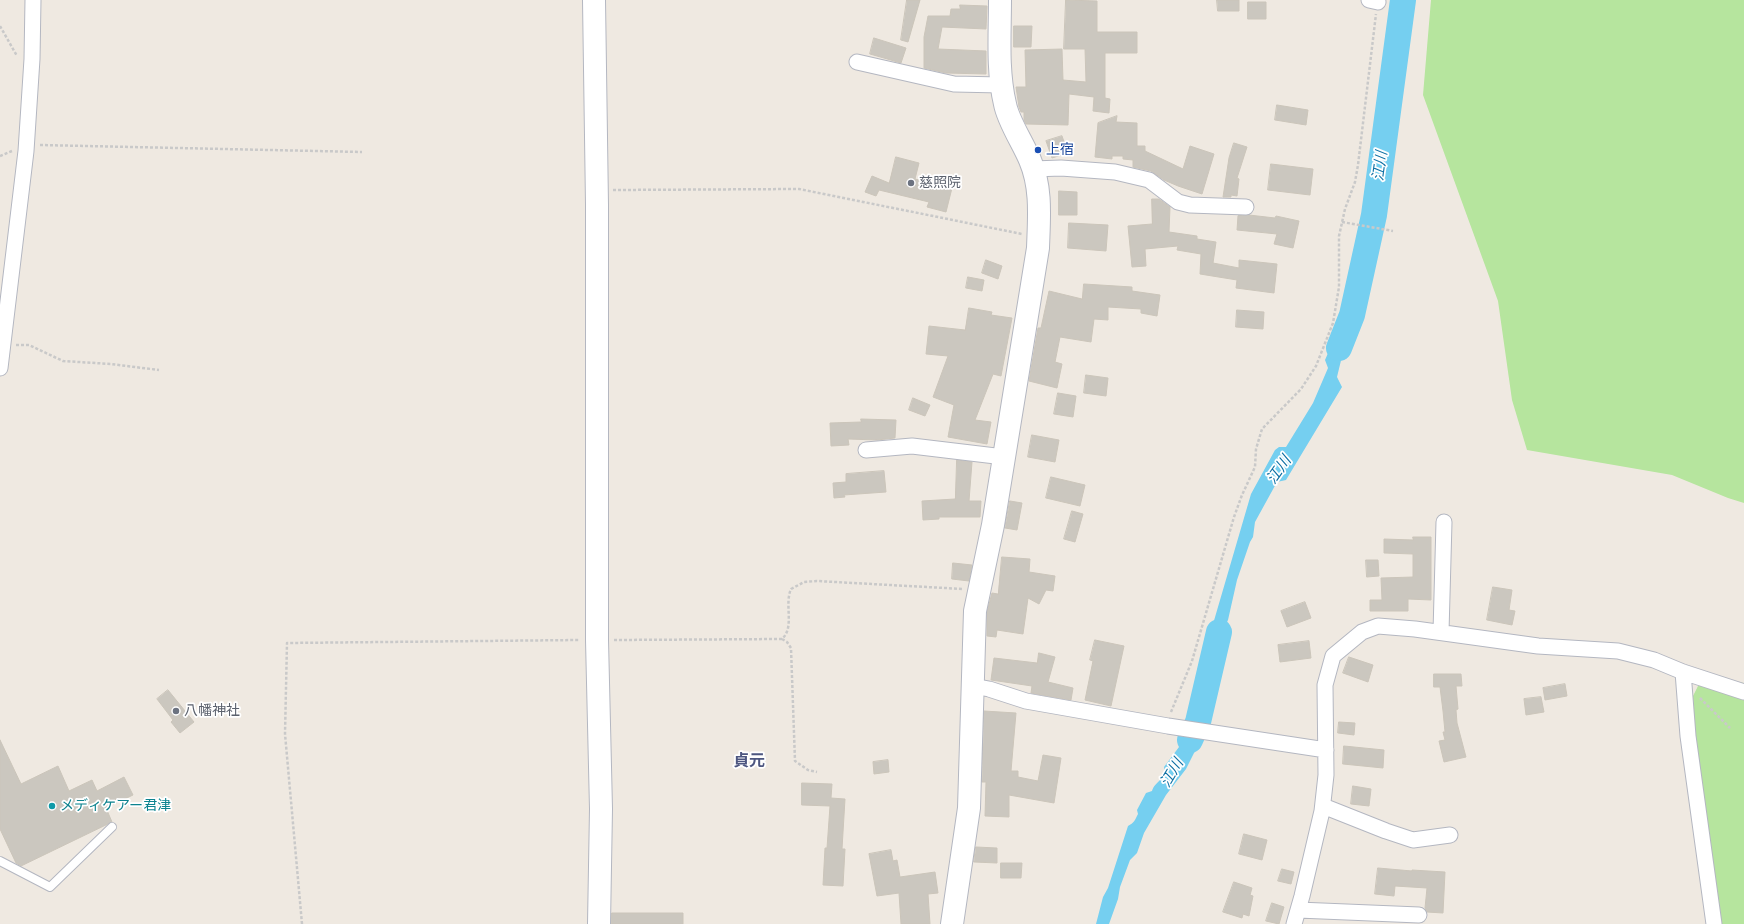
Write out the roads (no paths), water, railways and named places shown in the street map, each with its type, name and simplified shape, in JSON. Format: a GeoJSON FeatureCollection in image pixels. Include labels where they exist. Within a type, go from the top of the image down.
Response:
{"type":"FeatureCollection","features":[{"type":"Feature","properties":{"kind":"street"},"geometry":{"type":"LineString","coordinates":[[0,368],[27,145],[32,59],[33,0]]}},
{"type":"Feature","properties":{"kind":"street"},"geometry":{"type":"LineString","coordinates":[[594,0],[597,640],[601,809],[599,924]]}},
{"type":"Feature","properties":{"kind":"street"},"geometry":{"type":"LineString","coordinates":[[952,924],[969,808],[975,611],[993,525],[1038,248],[1039,210],[1037,181],[1031,160],[1005,106],[1000,77],[1000,0]]}},
{"type":"Feature","properties":{"kind":"street"},"geometry":{"type":"LineString","coordinates":[[857,62],[954,84],[1002,85]]}},
{"type":"Feature","properties":{"kind":"street"},"geometry":{"type":"LineString","coordinates":[[1033,169],[1061,168],[1115,172],[1149,180],[1178,202],[1190,205],[1246,207]]}},
{"type":"Feature","properties":{"kind":"street"},"geometry":{"type":"LineString","coordinates":[[866,450],[912,446],[1004,457]]}},
{"type":"Feature","properties":{"kind":"street"},"geometry":{"type":"LineString","coordinates":[[1441,632],[1444,522]]}},
{"type":"Feature","properties":{"kind":"street"},"geometry":{"type":"LineString","coordinates":[[1419,915],[1296,917],[1323,806],[1326,775],[1326,685],[1333,656],[1362,632],[1378,626],[1441,632],[1538,646],[1618,650],[1654,660],[1683,677],[1744,692]]}},
{"type":"Feature","properties":{"kind":"street"},"geometry":{"type":"LineString","coordinates":[[1683,677],[1688,736],[1714,924]]}},
{"type":"Feature","properties":{"kind":"street"},"geometry":{"type":"LineString","coordinates":[[973,686],[989,689],[1026,701],[1212,733],[1326,750]]}},
{"type":"Feature","properties":{"kind":"street"},"geometry":{"type":"LineString","coordinates":[[1323,806],[1413,840],[1450,836]]}},
{"type":"Feature","properties":{"kind":"lane"},"geometry":{"type":"LineString","coordinates":[[0,861],[50,887],[112,827]]}},
{"type":"Feature","properties":{"kind":"water"},"geometry":{"type":"Polygon","coordinates":[[[1352,315],[1337,377],[1342,387],[1286,480],[1277,482],[1255,522],[1253,537],[1237,580],[1228,620],[1222,632],[1214,664],[1210,666],[1204,661],[1206,648],[1251,494],[1275,450],[1279,447],[1286,447],[1313,403],[1328,368],[1325,360],[1341,323],[1346,323],[1352,315]]]}},
{"type":"Feature","properties":{"kind":"water"},"geometry":{"type":"Polygon","coordinates":[[[1201,707],[1206,713],[1203,726],[1192,724],[1197,708],[1201,707]]]}},
{"type":"Feature","properties":{"kind":"water"},"geometry":{"type":"Polygon","coordinates":[[[1181,734],[1202,737],[1186,769],[1166,795],[1144,833],[1137,853],[1130,860],[1109,924],[1096,924],[1103,897],[1108,888],[1128,826],[1136,818],[1138,814],[1137,810],[1146,793],[1152,791],[1164,774],[1164,767],[1179,747],[1181,734]]]}},
{"type":"Feature","properties":{"kind":"waterway","name":"江川"},"geometry":{"type":"LineString","coordinates":[[1339,348],[1352,315],[1374,215],[1403,0]]}},
{"type":"Feature","properties":{"kind":"waterway","name":"江川"},"geometry":{"type":"LineString","coordinates":[[1190,740],[1198,722],[1219,632]]}},
{"type":"Feature","properties":{"kind":"place","name":"上宿"},"geometry":{"type":"Point","coordinates":[1038,150]}},
{"type":"Feature","properties":{"kind":"place","name":"慈照院"},"geometry":{"type":"Point","coordinates":[911,183]}},
{"type":"Feature","properties":{"kind":"place","name":"八幡神社"},"geometry":{"type":"Point","coordinates":[176,711]}},
{"type":"Feature","properties":{"kind":"place","name":"メディケアー君津"},"geometry":{"type":"Point","coordinates":[52,806]}},
{"type":"Feature","properties":{"kind":"district","name":"貞元"},"geometry":{"type":"Point","coordinates":[749,761]}}]}
